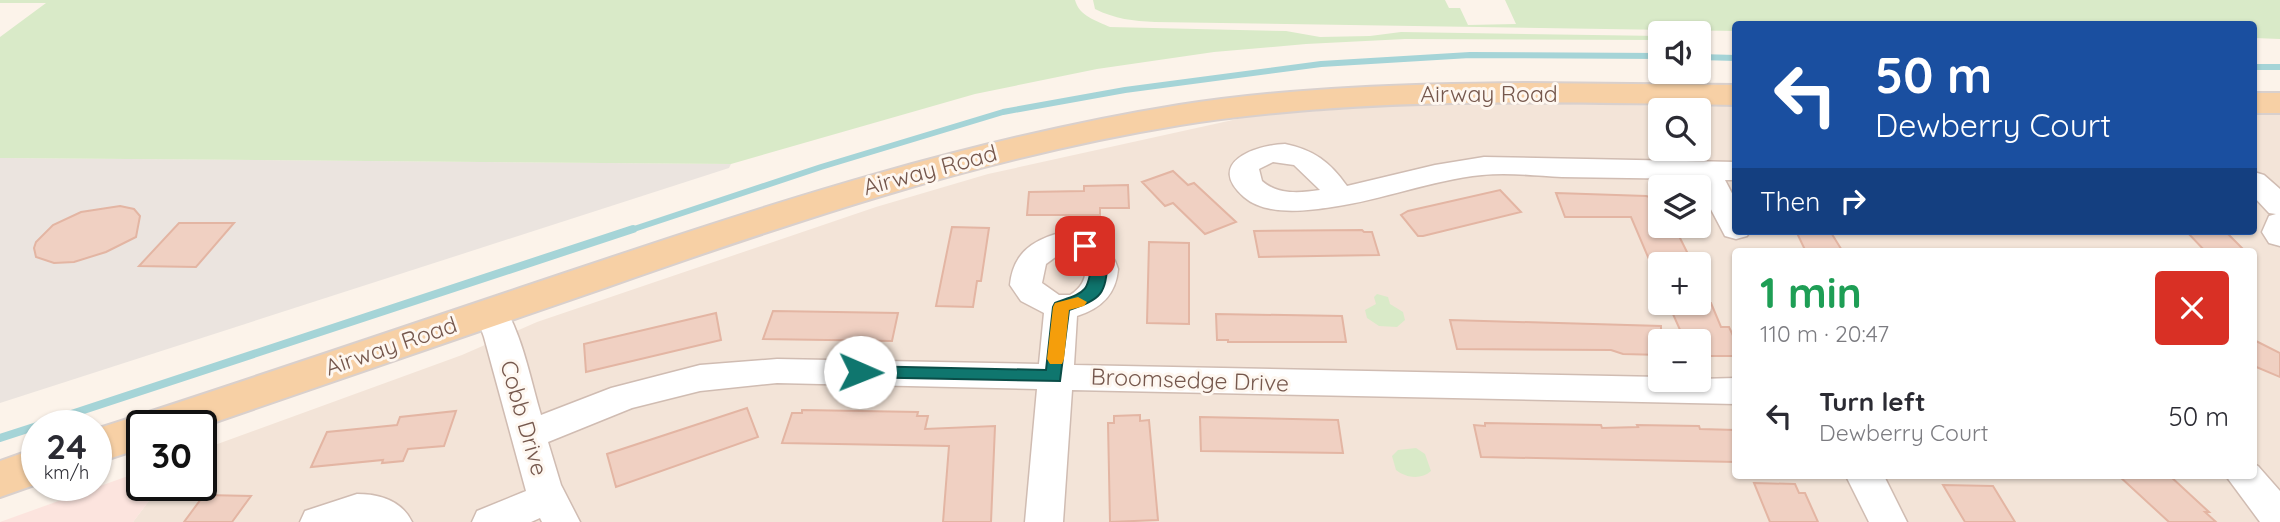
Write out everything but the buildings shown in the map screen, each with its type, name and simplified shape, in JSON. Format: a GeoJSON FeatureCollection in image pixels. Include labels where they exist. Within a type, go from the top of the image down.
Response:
{"type":"FeatureCollection","features":[{"type":"Feature","properties":{"kind":"main road","name":"Airway Road"},"geometry":{"type":"LineString","coordinates":[[202,410],[769,217],[901,177],[1017,147],[1181,115],[1322,100],[1428,93],[1732,95]]}},
{"type":"Feature","properties":{"kind":"main road"},"geometry":{"type":"LineString","coordinates":[[2257,103],[2280,103]]}},
{"type":"Feature","properties":{"kind":"main road"},"geometry":{"type":"LineString","coordinates":[[0,479],[21,472]]}},
{"type":"Feature","properties":{"kind":"street"},"geometry":{"type":"LineString","coordinates":[[1339,197],[1359,194],[1422,175],[1485,166],[1732,171]]}},
{"type":"Feature","properties":{"kind":"street"},"geometry":{"type":"LineString","coordinates":[[1706,170],[1732,220]]}},
{"type":"Feature","properties":{"kind":"street"},"geometry":{"type":"LineString","coordinates":[[2257,180],[2280,180]]}},
{"type":"Feature","properties":{"kind":"street"},"geometry":{"type":"LineString","coordinates":[[2257,183],[2280,205]]}},
{"type":"Feature","properties":{"kind":"street"},"geometry":{"type":"LineString","coordinates":[[2280,223],[2277,232],[2280,236]]}},
{"type":"Feature","properties":{"kind":"street"},"geometry":{"type":"LineString","coordinates":[[1044,522],[1061,307]]}},
{"type":"Feature","properties":{"kind":"street","name":"Cobb Drive"},"geometry":{"type":"LineString","coordinates":[[491,313],[501,337],[542,485],[555,510]]}},
{"type":"Feature","properties":{"kind":"street","name":"Broomsedge Drive"},"geometry":{"type":"LineString","coordinates":[[528,435],[624,397],[700,377],[777,371],[1732,391]]}},
{"type":"Feature","properties":{"kind":"street"},"geometry":{"type":"LineString","coordinates":[[1866,479],[1888,522]]}},
{"type":"Feature","properties":{"kind":"street"},"geometry":{"type":"LineString","coordinates":[[2247,479],[2280,519]]}},
{"type":"Feature","properties":{"kind":"street"},"geometry":{"type":"LineString","coordinates":[[319,522],[362,509],[378,512],[393,522]]}},
{"type":"Feature","properties":{"kind":"street"},"geometry":{"type":"LineString","coordinates":[[491,522],[555,510]]}},
{"type":"Feature","properties":{"kind":"shaded area"},"geometry":{"type":"Polygon","coordinates":[[[1501,103],[1648,106],[1648,161],[1711,161],[1711,107],[1732,107],[1732,235],[2257,235],[2257,115],[2280,115],[2280,522],[133,522],[149,501],[217,501],[217,444],[462,355],[537,322],[876,207],[988,174],[1251,116],[1389,106],[1501,103]]]}},
{"type":"Feature","properties":{"kind":"shaded area"},"geometry":{"type":"Polygon","coordinates":[[[0,158],[731,164],[729,168],[0,403],[0,158]]]}},
{"type":"Feature","properties":{"kind":"shaded area"},"geometry":{"type":"Polygon","coordinates":[[[126,477],[126,501],[149,501],[133,522],[0,522],[58,501],[112,501],[112,482],[126,477]]]}},
{"type":"Feature","properties":{"kind":"green space"},"geometry":{"type":"Polygon","coordinates":[[[0,0],[1075,0],[1084,14],[1110,27],[1286,31],[1320,37],[1401,32],[1648,36],[1648,40],[1405,39],[1214,52],[1097,69],[975,94],[731,164],[0,158],[0,37],[46,3],[0,3],[0,0]]]}},
{"type":"Feature","properties":{"kind":"green space"},"geometry":{"type":"Polygon","coordinates":[[[1093,0],[1445,0],[1449,8],[1460,8],[1468,25],[1516,24],[1505,0],[2280,0],[2280,39],[2257,38],[2257,21],[1732,21],[1732,31],[1711,31],[1711,21],[1648,21],[1648,30],[1155,22],[1110,15],[1095,9],[1093,0]]]}},
{"type":"Feature","properties":{"kind":"green space"},"geometry":{"type":"Polygon","coordinates":[[[1377,294],[1388,297],[1390,304],[1403,312],[1405,320],[1397,327],[1379,326],[1367,318],[1365,310],[1376,304],[1374,297],[1377,294]]]}},
{"type":"Feature","properties":{"kind":"green space"},"geometry":{"type":"Polygon","coordinates":[[[1416,448],[1425,454],[1431,471],[1414,477],[1396,470],[1392,456],[1398,450],[1416,448]]]}},
{"type":"Feature","properties":{"kind":"waterway"},"geometry":{"type":"LineString","coordinates":[[628,231],[821,167],[1003,112],[1125,90],[1321,64],[1470,55],[1648,56]]}},
{"type":"Feature","properties":{"kind":"waterway"},"geometry":{"type":"LineString","coordinates":[[1711,57],[1732,58]]}},
{"type":"Feature","properties":{"kind":"waterway"},"geometry":{"type":"LineString","coordinates":[[2257,67],[2280,67]]}},
{"type":"Feature","properties":{"kind":"waterway"},"geometry":{"type":"LineString","coordinates":[[84,410],[633,229]]}},
{"type":"Feature","properties":{"kind":"waterway"},"geometry":{"type":"LineString","coordinates":[[0,438],[21,431]]}},
{"type":"Feature","properties":{"kind":"slow traffic"},"geometry":{"type":"LineString","coordinates":[[1056,359],[1061,307],[1078,302]]}},
{"type":"Feature","properties":{"kind":"route"},"geometry":{"type":"LineString","coordinates":[[860,372],[1054,376],[1061,307],[1088,297],[1097,289],[1101,273],[1100,260],[1085,246]]}}]}
